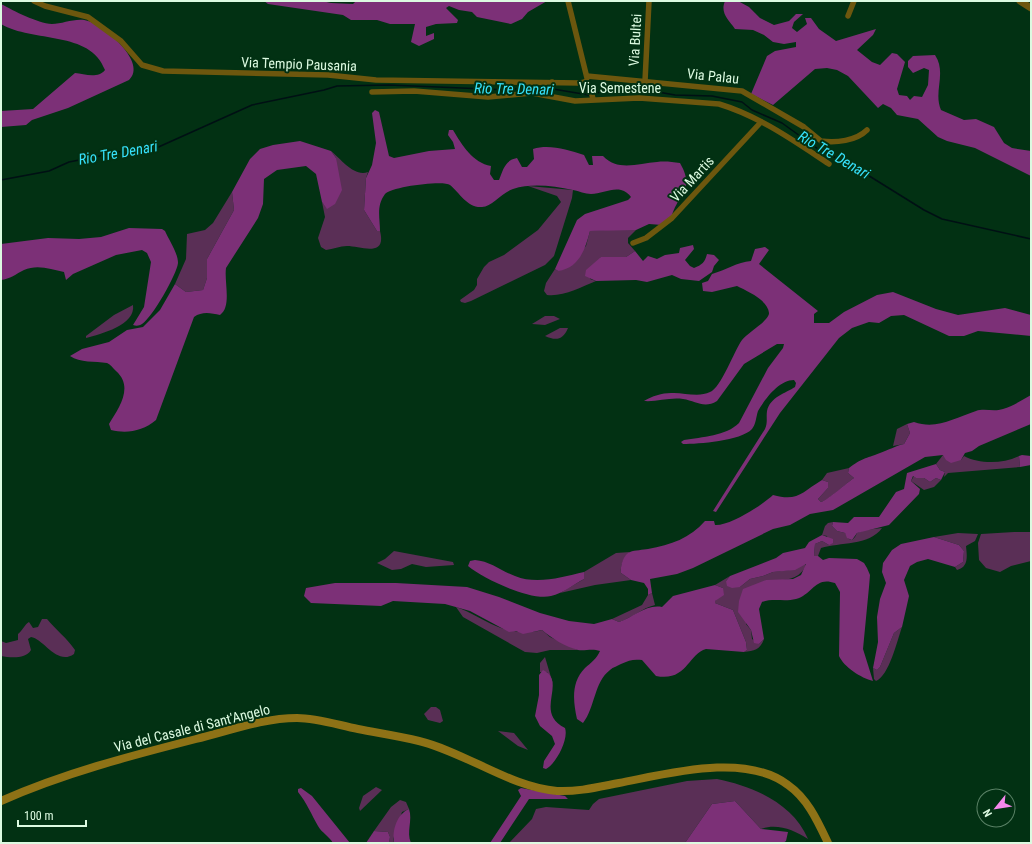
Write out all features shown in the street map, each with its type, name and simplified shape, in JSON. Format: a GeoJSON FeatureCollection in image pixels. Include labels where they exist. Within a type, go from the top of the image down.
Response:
{"type":"FeatureCollection","features":[{"type":"Feature","properties":{"kind":"main road","name":"Via del Casale di Sant'Angelo"},"geometry":{"type":"LineString","coordinates":[[1,801],[60,777],[104,763],[254,724],[276,720],[303,719],[431,744],[454,752],[521,783],[555,791],[580,790],[703,769],[737,769],[763,773],[782,780],[797,792],[814,816],[828,843]]}},
{"type":"Feature","properties":{"kind":"street","name":"Via Tempio Pausania"},"geometry":{"type":"LineString","coordinates":[[34,1],[45,6],[88,17],[121,41],[142,65],[164,71],[328,75],[376,80],[580,83],[586,79]]}},
{"type":"Feature","properties":{"kind":"street"},"geometry":{"type":"LineString","coordinates":[[568,1],[586,79],[593,99]]}},
{"type":"Feature","properties":{"kind":"street","name":"Via Bultei"},"geometry":{"type":"LineString","coordinates":[[645,81],[649,1]]}},
{"type":"Feature","properties":{"kind":"street"},"geometry":{"type":"LineString","coordinates":[[848,16],[854,1]]}},
{"type":"Feature","properties":{"kind":"street"},"geometry":{"type":"LineString","coordinates":[[1020,1],[1031,8]]}},
{"type":"Feature","properties":{"kind":"street","name":"Via Palau"},"geometry":{"type":"LineString","coordinates":[[586,79],[645,81],[744,91],[804,127],[821,141],[848,140],[860,136],[868,130]]}},
{"type":"Feature","properties":{"kind":"street"},"geometry":{"type":"LineString","coordinates":[[550,95],[552,82]]}},
{"type":"Feature","properties":{"kind":"street","name":"Via Semestene"},"geometry":{"type":"LineString","coordinates":[[372,92],[414,91],[488,97],[532,94],[550,95],[575,101],[639,98],[719,104],[761,122],[829,164]]}},
{"type":"Feature","properties":{"kind":"street","name":"Via Martis"},"geometry":{"type":"LineString","coordinates":[[633,243],[646,238],[672,218],[761,122]]}},
{"type":"Feature","properties":{"kind":"shaded area"},"geometry":{"type":"Polygon","coordinates":[[[264,1],[322,1],[353,4],[356,1],[547,1],[528,12],[522,19],[511,24],[477,17],[472,12],[459,10],[449,6],[446,8],[458,20],[457,23],[436,24],[426,27],[426,36],[434,33],[434,39],[419,46],[411,42],[415,24],[390,24],[377,20],[351,20],[343,15],[268,4],[264,1]]]}},
{"type":"Feature","properties":{"kind":"shaded area"},"geometry":{"type":"Polygon","coordinates":[[[725,1],[738,1],[749,7],[760,18],[774,25],[789,21],[796,14],[803,14],[794,22],[792,28],[797,32],[807,24],[805,18],[811,18],[819,29],[836,41],[876,29],[873,35],[857,50],[872,62],[880,65],[892,53],[897,54],[905,62],[897,89],[899,95],[907,96],[910,100],[914,96],[922,97],[928,85],[929,70],[924,68],[913,73],[908,67],[908,61],[913,56],[935,55],[940,69],[938,96],[941,110],[964,120],[976,119],[994,127],[1004,143],[1012,148],[1031,151],[1031,176],[975,148],[947,141],[938,137],[918,119],[897,115],[891,108],[883,104],[878,108],[848,76],[837,70],[827,68],[815,69],[773,105],[751,94],[767,56],[775,51],[796,47],[796,42],[784,44],[773,42],[764,35],[753,30],[735,29],[727,19],[724,12],[723,9],[725,1]]]}},
{"type":"Feature","properties":{"kind":"shaded area"},"geometry":{"type":"Polygon","coordinates":[[[1,4],[26,16],[46,23],[56,24],[75,20],[84,20],[95,24],[113,37],[129,55],[133,64],[133,73],[129,80],[68,108],[32,120],[26,125],[1,127],[1,111],[33,109],[75,73],[95,75],[102,73],[105,70],[98,57],[87,49],[74,43],[29,34],[14,30],[1,24],[1,4]]]}},
{"type":"Feature","properties":{"kind":"shaded area"},"geometry":{"type":"Polygon","coordinates":[[[375,110],[379,112],[389,156],[394,158],[429,151],[455,149],[453,142],[448,135],[449,130],[453,130],[464,147],[473,157],[491,166],[490,174],[494,180],[499,180],[507,163],[513,159],[517,158],[522,167],[527,167],[534,159],[533,149],[552,147],[584,155],[589,165],[593,165],[592,156],[603,156],[615,164],[622,165],[663,162],[680,163],[684,172],[686,186],[671,219],[662,225],[649,224],[636,230],[590,231],[586,245],[576,262],[565,269],[558,271],[555,269],[577,220],[585,214],[628,200],[631,197],[629,195],[621,190],[610,190],[586,194],[575,190],[550,186],[528,186],[513,189],[489,205],[477,207],[468,203],[450,185],[438,183],[417,185],[389,191],[385,194],[380,203],[380,231],[377,231],[364,210],[366,178],[372,165],[376,143],[372,113],[375,110]]]}},
{"type":"Feature","properties":{"kind":"shaded area"},"geometry":{"type":"Polygon","coordinates":[[[300,141],[331,151],[336,158],[342,190],[335,204],[327,209],[322,202],[316,174],[306,166],[277,170],[264,179],[263,204],[258,218],[226,268],[227,300],[224,311],[220,315],[203,313],[194,317],[156,420],[146,427],[135,431],[123,432],[111,430],[109,424],[123,398],[124,384],[121,377],[112,366],[107,363],[83,361],[70,356],[82,349],[109,342],[127,330],[143,327],[160,310],[175,284],[186,292],[203,290],[207,278],[207,259],[234,210],[232,192],[250,159],[260,149],[273,145],[300,141]]]}},
{"type":"Feature","properties":{"kind":"shaded area"},"geometry":{"type":"Polygon","coordinates":[[[331,151],[353,170],[363,173],[368,172],[366,178],[364,210],[377,231],[380,231],[380,245],[376,248],[371,249],[342,246],[326,250],[321,247],[318,238],[325,217],[322,202],[327,208],[336,158],[331,151]]]}},
{"type":"Feature","properties":{"kind":"shaded area"},"geometry":{"type":"Polygon","coordinates":[[[528,186],[573,190],[572,198],[554,256],[545,265],[471,301],[465,303],[461,302],[460,300],[474,290],[477,285],[477,279],[484,267],[489,262],[504,255],[538,230],[561,202],[557,196],[528,186]]]}},
{"type":"Feature","properties":{"kind":"shaded area"},"geometry":{"type":"Polygon","coordinates":[[[232,192],[234,210],[207,259],[207,278],[203,290],[186,292],[175,284],[186,259],[187,234],[205,230],[213,223],[232,192]]]}},
{"type":"Feature","properties":{"kind":"shaded area"},"geometry":{"type":"Polygon","coordinates":[[[129,228],[162,229],[165,231],[178,259],[177,269],[163,295],[152,313],[140,325],[133,325],[144,307],[151,262],[147,253],[142,250],[116,255],[73,274],[66,280],[64,272],[49,268],[34,267],[1,280],[1,244],[48,238],[79,239],[101,237],[129,228]]]}},
{"type":"Feature","properties":{"kind":"shaded area"},"geometry":{"type":"Polygon","coordinates":[[[623,229],[636,230],[628,238],[628,243],[635,251],[626,257],[601,257],[590,279],[596,281],[566,293],[547,295],[544,291],[546,283],[555,269],[558,271],[586,246],[590,231],[623,229]]]}},
{"type":"Feature","properties":{"kind":"shaded area"},"geometry":{"type":"Polygon","coordinates":[[[693,245],[694,249],[685,260],[690,266],[694,268],[701,264],[707,254],[714,255],[719,260],[714,266],[712,272],[699,281],[681,279],[672,275],[647,282],[636,280],[596,281],[585,276],[586,270],[601,257],[626,257],[635,251],[643,261],[648,256],[657,259],[665,255],[679,253],[680,248],[693,245]]]}},
{"type":"Feature","properties":{"kind":"shaded area"},"geometry":{"type":"Polygon","coordinates":[[[765,247],[769,250],[759,264],[818,311],[814,314],[814,323],[829,323],[844,312],[877,295],[893,292],[936,309],[958,315],[1005,308],[1031,315],[1031,336],[978,331],[964,336],[949,336],[904,315],[891,316],[879,323],[869,322],[852,328],[839,338],[780,413],[716,512],[713,511],[765,429],[767,422],[767,411],[771,402],[795,387],[796,383],[794,380],[788,381],[773,391],[758,411],[752,429],[746,433],[719,441],[690,444],[683,444],[681,442],[684,440],[721,433],[739,423],[768,368],[783,348],[784,344],[777,344],[744,364],[717,401],[708,404],[700,404],[688,400],[678,399],[644,401],[654,396],[664,394],[676,393],[701,395],[710,392],[719,384],[742,340],[766,319],[769,313],[768,308],[761,300],[737,286],[712,292],[703,291],[702,283],[708,281],[712,274],[741,263],[751,261],[755,249],[765,247]]]}},
{"type":"Feature","properties":{"kind":"shaded area"},"geometry":{"type":"Polygon","coordinates":[[[133,305],[129,318],[116,328],[86,338],[86,336],[114,315],[133,305]]]}},
{"type":"Feature","properties":{"kind":"shaded area"},"geometry":{"type":"Polygon","coordinates":[[[545,316],[554,316],[560,319],[545,325],[532,324],[545,316]]]}},
{"type":"Feature","properties":{"kind":"shaded area"},"geometry":{"type":"Polygon","coordinates":[[[560,328],[568,328],[561,337],[553,339],[545,336],[560,328]]]}},
{"type":"Feature","properties":{"kind":"shaded area"},"geometry":{"type":"Polygon","coordinates":[[[1031,395],[1031,424],[965,453],[961,460],[951,463],[946,460],[943,455],[925,457],[833,510],[810,514],[790,525],[773,529],[693,568],[677,574],[650,579],[652,593],[648,595],[648,589],[644,583],[631,580],[621,573],[622,561],[630,552],[656,547],[680,540],[693,532],[705,521],[714,521],[715,525],[737,519],[773,495],[788,497],[799,495],[822,480],[828,482],[828,488],[818,499],[821,502],[824,501],[854,478],[848,473],[849,468],[857,462],[904,444],[910,433],[907,424],[914,422],[930,425],[938,424],[979,410],[1000,410],[1031,395]]]}},
{"type":"Feature","properties":{"kind":"shaded area"},"geometry":{"type":"Polygon","coordinates":[[[907,424],[910,433],[904,444],[893,446],[897,429],[907,424]]]}},
{"type":"Feature","properties":{"kind":"shaded area"},"geometry":{"type":"Polygon","coordinates":[[[943,455],[961,460],[964,456],[984,462],[999,462],[1019,456],[1020,467],[948,473],[944,477],[945,472],[940,470],[936,464],[943,455]]]}},
{"type":"Feature","properties":{"kind":"shaded area"},"geometry":{"type":"Polygon","coordinates":[[[1019,456],[1031,456],[1031,465],[1020,467],[1019,456]]]}},
{"type":"Feature","properties":{"kind":"shaded area"},"geometry":{"type":"Polygon","coordinates":[[[936,464],[940,470],[945,472],[941,480],[936,478],[930,482],[924,478],[916,478],[913,476],[911,481],[920,489],[919,494],[889,525],[857,533],[852,540],[847,538],[845,533],[837,531],[832,526],[833,522],[848,523],[854,517],[879,517],[896,492],[904,489],[907,473],[936,464]]]}},
{"type":"Feature","properties":{"kind":"shaded area"},"geometry":{"type":"Polygon","coordinates":[[[849,468],[848,473],[854,478],[821,502],[818,499],[828,488],[828,482],[822,480],[827,473],[849,468]]]}},
{"type":"Feature","properties":{"kind":"shaded area"},"geometry":{"type":"Polygon","coordinates":[[[914,476],[916,478],[924,478],[930,482],[936,478],[941,480],[934,487],[924,490],[911,481],[914,476]]]}},
{"type":"Feature","properties":{"kind":"shaded area"},"geometry":{"type":"Polygon","coordinates":[[[833,522],[832,526],[837,531],[845,533],[849,539],[852,540],[857,533],[865,530],[882,528],[870,538],[862,541],[821,548],[818,556],[814,556],[815,544],[822,541],[829,545],[827,536],[822,535],[825,526],[828,523],[833,522]]]}},
{"type":"Feature","properties":{"kind":"shaded area"},"geometry":{"type":"Polygon","coordinates":[[[1031,532],[1031,561],[1011,566],[1000,572],[986,568],[979,560],[978,543],[981,534],[1031,532]]]}},
{"type":"Feature","properties":{"kind":"shaded area"},"geometry":{"type":"Polygon","coordinates":[[[958,533],[978,534],[975,541],[966,546],[967,557],[965,564],[961,569],[957,570],[955,567],[963,562],[964,551],[959,545],[934,537],[958,533]]]}},
{"type":"Feature","properties":{"kind":"shaded area"},"geometry":{"type":"Polygon","coordinates":[[[822,535],[833,539],[833,543],[829,545],[822,541],[815,544],[814,556],[818,556],[823,560],[829,558],[857,559],[864,563],[870,575],[863,649],[873,681],[853,672],[839,656],[840,592],[835,583],[828,581],[818,584],[802,597],[796,599],[770,600],[762,602],[759,609],[764,639],[759,644],[754,643],[751,630],[738,612],[739,601],[743,589],[766,580],[793,579],[801,575],[806,564],[795,570],[773,572],[750,579],[740,587],[732,588],[727,586],[726,581],[730,576],[776,558],[783,553],[805,548],[809,542],[822,535]]]}},
{"type":"Feature","properties":{"kind":"shaded area"},"geometry":{"type":"Polygon","coordinates":[[[934,537],[959,545],[964,551],[963,562],[955,567],[928,559],[910,566],[904,580],[909,596],[902,627],[894,633],[880,667],[877,670],[873,668],[878,642],[877,617],[880,599],[886,583],[882,572],[883,563],[892,550],[901,544],[934,537]]]}},
{"type":"Feature","properties":{"kind":"shaded area"},"geometry":{"type":"Polygon","coordinates":[[[394,551],[453,562],[454,565],[426,567],[412,564],[401,569],[392,570],[377,563],[385,559],[394,551]]]}},
{"type":"Feature","properties":{"kind":"shaded area"},"geometry":{"type":"Polygon","coordinates":[[[630,552],[623,561],[621,573],[631,580],[595,585],[560,593],[584,579],[584,572],[616,553],[630,552]]]}},
{"type":"Feature","properties":{"kind":"shaded area"},"geometry":{"type":"Polygon","coordinates":[[[475,560],[486,562],[523,579],[550,579],[584,572],[584,579],[555,595],[542,597],[508,588],[485,577],[468,566],[470,561],[475,560]]]}},
{"type":"Feature","properties":{"kind":"shaded area"},"geometry":{"type":"Polygon","coordinates":[[[805,564],[806,566],[802,571],[794,577],[784,580],[766,580],[746,624],[751,630],[752,639],[759,644],[764,639],[759,648],[744,652],[747,650],[746,642],[733,610],[715,603],[723,588],[715,585],[730,576],[726,581],[740,587],[750,579],[773,572],[790,570],[805,564]]]}},
{"type":"Feature","properties":{"kind":"shaded area"},"geometry":{"type":"Polygon","coordinates":[[[335,583],[396,583],[467,587],[499,597],[540,613],[569,621],[594,624],[612,619],[619,622],[645,609],[651,607],[662,607],[673,596],[715,585],[723,588],[724,595],[715,601],[715,603],[733,610],[746,642],[747,650],[744,652],[706,649],[695,656],[681,671],[666,677],[656,676],[642,660],[632,660],[624,663],[613,668],[605,675],[583,723],[577,719],[574,699],[575,686],[580,673],[596,658],[600,651],[573,649],[559,642],[542,630],[523,634],[516,631],[509,632],[470,611],[445,604],[393,601],[381,606],[311,603],[304,596],[306,588],[335,583]]]}},
{"type":"Feature","properties":{"kind":"shaded area"},"geometry":{"type":"Polygon","coordinates":[[[652,593],[655,605],[619,622],[612,619],[642,605],[648,595],[652,593]]]}},
{"type":"Feature","properties":{"kind":"shaded area"},"geometry":{"type":"Polygon","coordinates":[[[456,607],[507,630],[525,632],[542,630],[550,637],[578,650],[550,650],[537,653],[525,652],[463,617],[456,607]]]}},
{"type":"Feature","properties":{"kind":"shaded area"},"geometry":{"type":"Polygon","coordinates":[[[42,619],[47,619],[69,642],[75,650],[74,654],[68,657],[62,657],[51,651],[41,642],[31,637],[28,639],[31,650],[26,655],[14,657],[1,656],[1,641],[6,643],[18,640],[18,634],[29,622],[33,628],[38,627],[42,619]]]}},
{"type":"Feature","properties":{"kind":"shaded area"},"geometry":{"type":"Polygon","coordinates":[[[902,627],[889,665],[881,678],[876,681],[874,679],[873,668],[877,670],[880,667],[894,633],[902,627]]]}},
{"type":"Feature","properties":{"kind":"shaded area"},"geometry":{"type":"Polygon","coordinates":[[[545,657],[553,684],[547,672],[540,672],[540,663],[545,657]]]}},
{"type":"Feature","properties":{"kind":"shaded area"},"geometry":{"type":"Polygon","coordinates":[[[543,670],[550,675],[552,682],[552,714],[556,721],[565,728],[566,733],[561,751],[554,762],[546,769],[543,768],[544,761],[555,744],[552,736],[540,726],[535,716],[539,695],[539,675],[543,670]]]}},
{"type":"Feature","properties":{"kind":"shaded area"},"geometry":{"type":"Polygon","coordinates":[[[431,707],[436,707],[440,710],[443,721],[440,723],[428,720],[424,714],[431,707]]]}},
{"type":"Feature","properties":{"kind":"shaded area"},"geometry":{"type":"Polygon","coordinates":[[[498,731],[514,733],[528,750],[518,746],[498,731]]]}},
{"type":"Feature","properties":{"kind":"shaded area"},"geometry":{"type":"Polygon","coordinates":[[[717,779],[744,786],[770,798],[792,815],[801,826],[808,839],[785,828],[767,827],[761,829],[735,801],[712,804],[685,843],[509,843],[532,819],[536,809],[546,807],[589,810],[599,799],[687,781],[717,779]]]}},
{"type":"Feature","properties":{"kind":"shaded area"},"geometry":{"type":"Polygon","coordinates":[[[376,787],[382,790],[360,811],[359,808],[363,796],[376,787]]]}},
{"type":"Feature","properties":{"kind":"shaded area"},"geometry":{"type":"Polygon","coordinates":[[[301,788],[312,796],[350,843],[333,843],[330,838],[321,831],[298,792],[298,789],[301,788]]]}},
{"type":"Feature","properties":{"kind":"shaded area"},"geometry":{"type":"Polygon","coordinates":[[[521,788],[565,796],[568,799],[529,799],[500,843],[490,843],[521,796],[518,790],[521,788]]]}},
{"type":"Feature","properties":{"kind":"shaded area"},"geometry":{"type":"Polygon","coordinates":[[[400,800],[406,802],[409,809],[402,812],[393,839],[394,843],[389,843],[390,837],[388,832],[374,831],[391,807],[400,800]]]}},
{"type":"Feature","properties":{"kind":"shaded area"},"geometry":{"type":"Polygon","coordinates":[[[735,801],[761,829],[788,832],[786,841],[783,843],[685,843],[712,804],[735,801]]]}},
{"type":"Feature","properties":{"kind":"shaded area"},"geometry":{"type":"Polygon","coordinates":[[[409,809],[409,835],[411,843],[394,843],[396,823],[401,815],[409,809]]]}},
{"type":"Feature","properties":{"kind":"shaded area"},"geometry":{"type":"Polygon","coordinates":[[[374,831],[388,832],[390,837],[389,843],[366,843],[374,831]]]}},
{"type":"Feature","properties":{"kind":"waterway","name":"Rio Tre Denari"},"geometry":{"type":"LineString","coordinates":[[1,180],[49,171],[69,162],[100,156],[104,153],[154,149],[252,105],[337,86],[389,85],[511,90],[525,87],[550,89]]}},
{"type":"Feature","properties":{"kind":"waterway","name":"Rio Tre Denari"},"geometry":{"type":"LineString","coordinates":[[553,89],[589,95]]}},
{"type":"Feature","properties":{"kind":"waterway","name":"Rio Tre Denari"},"geometry":{"type":"LineString","coordinates":[[593,94],[600,92],[658,92],[675,95],[712,96],[742,102],[752,110],[782,123],[818,149],[858,169],[924,210],[942,219],[1031,239]]}}]}
